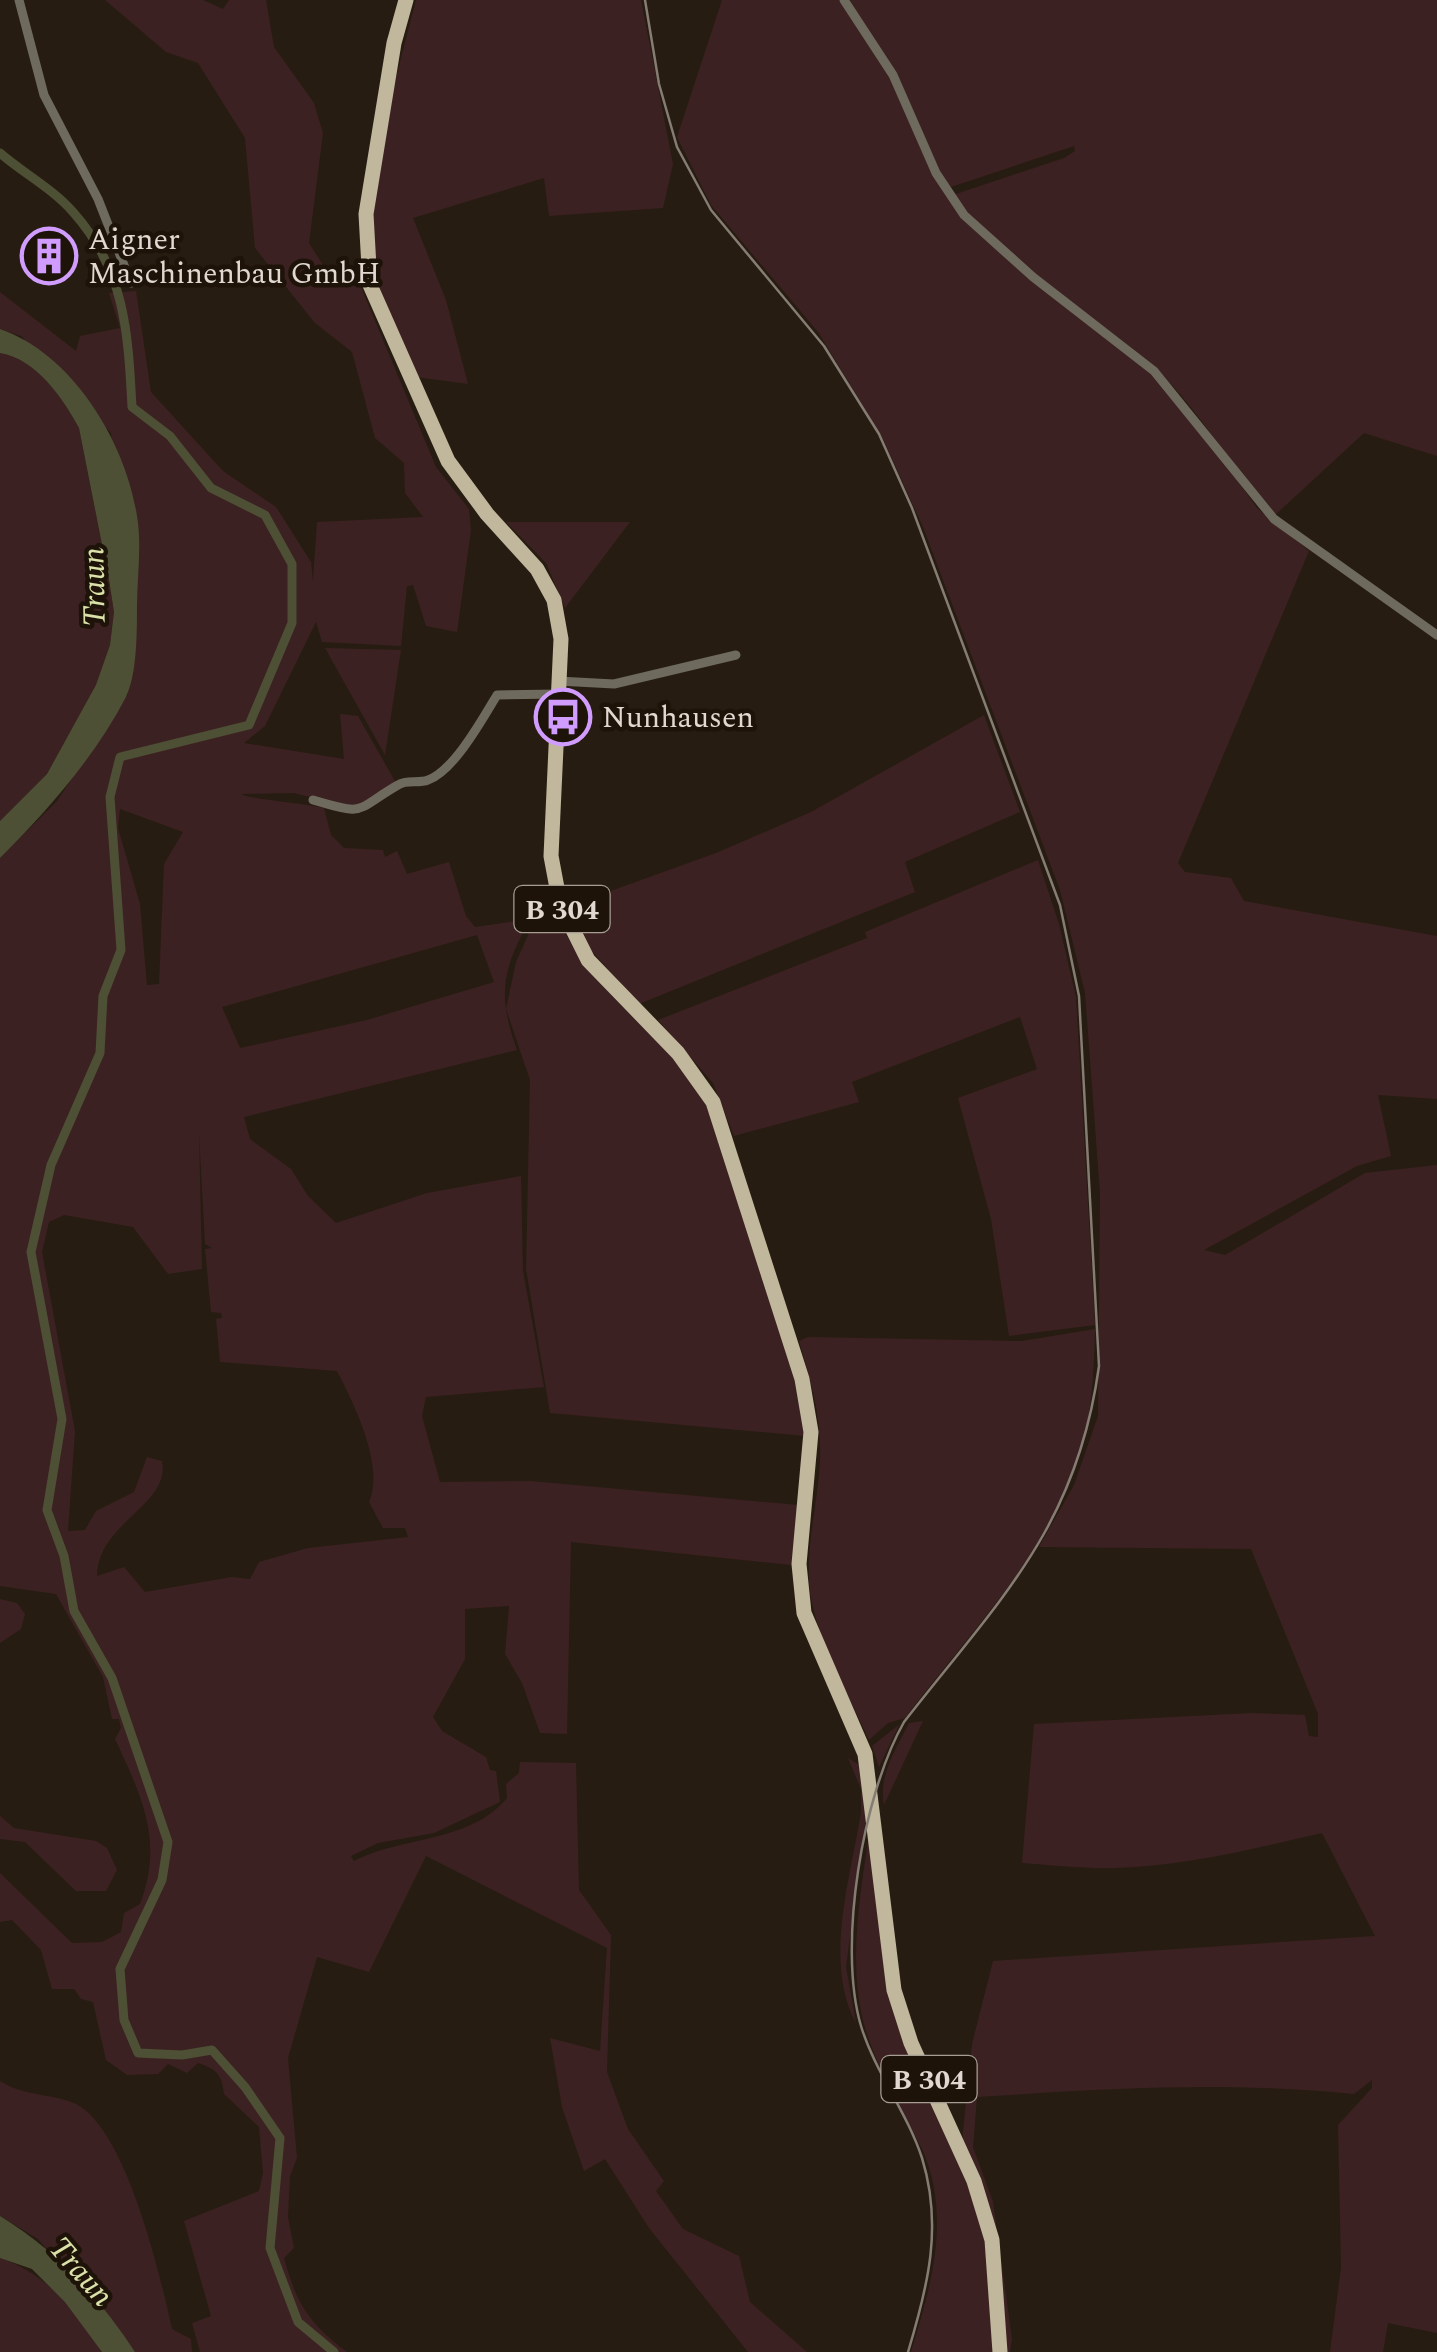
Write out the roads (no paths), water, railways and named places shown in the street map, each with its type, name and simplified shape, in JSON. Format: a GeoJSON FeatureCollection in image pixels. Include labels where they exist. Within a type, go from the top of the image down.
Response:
{"type":"FeatureCollection","features":[{"type":"Feature","properties":{"kind":"main road","name":"B 304"},"geometry":{"type":"LineString","coordinates":[[406,0],[368,197],[365,236],[370,285],[448,461],[487,514],[537,568],[551,592],[561,631],[551,856],[560,904],[588,960],[678,1053],[713,1102],[807,1398],[811,1450],[799,1564],[804,1613],[864,1748],[874,1795],[894,1990],[911,2043],[974,2181],[992,2240],[1000,2352]]}},
{"type":"Feature","properties":{"kind":"street"},"geometry":{"type":"LineString","coordinates":[[19,0],[44,95],[98,199],[130,282]]}},
{"type":"Feature","properties":{"kind":"street"},"geometry":{"type":"LineString","coordinates":[[844,0],[893,75],[936,174],[964,215],[1033,278],[1154,370],[1274,519],[1437,635]]}},
{"type":"Feature","properties":{"kind":"street"},"geometry":{"type":"LineString","coordinates":[[313,800],[355,811],[365,809],[403,782],[437,776],[477,728],[497,696],[614,684],[736,655]]}},
{"type":"Feature","properties":{"kind":"waterway"},"geometry":{"type":"LineString","coordinates":[[0,153],[65,204],[104,256],[125,328],[132,407],[170,436],[211,488],[265,515],[292,564],[292,623],[249,725],[120,757],[110,797],[121,950],[103,996],[100,1053],[51,1165],[31,1252],[62,1419],[47,1510],[64,1556],[74,1611],[112,1678],[168,1842],[162,1880],[120,1969],[124,2020],[138,2053],[182,2055],[212,2050],[245,2087],[280,2138],[270,2248],[298,2322],[334,2352]]}},
{"type":"Feature","properties":{"kind":"railway"},"geometry":{"type":"LineString","coordinates":[[645,0],[659,84],[677,147],[711,210],[824,346],[879,434],[912,508],[1060,905],[1079,996],[1099,1366],[1088,1422],[1073,1472],[1029,1558],[904,1722],[877,1788],[858,1871],[852,1954],[861,2026],[916,2141],[931,2208],[927,2280],[908,2352]]}},
{"type":"Feature","properties":{"kind":"place","name":"Aigner Maschinenbau GmbH"},"geometry":{"type":"Point","coordinates":[49,256]}},
{"type":"Feature","properties":{"kind":"place","name":"Nunhausen"},"geometry":{"type":"Point","coordinates":[563,717]}},
{"type":"Feature","properties":{"kind":"water label","name":"Traun"},"geometry":{"type":"Point","coordinates":[93,587]}},
{"type":"Feature","properties":{"kind":"water label","name":"Traun"},"geometry":{"type":"Point","coordinates":[82,2271]}}]}
